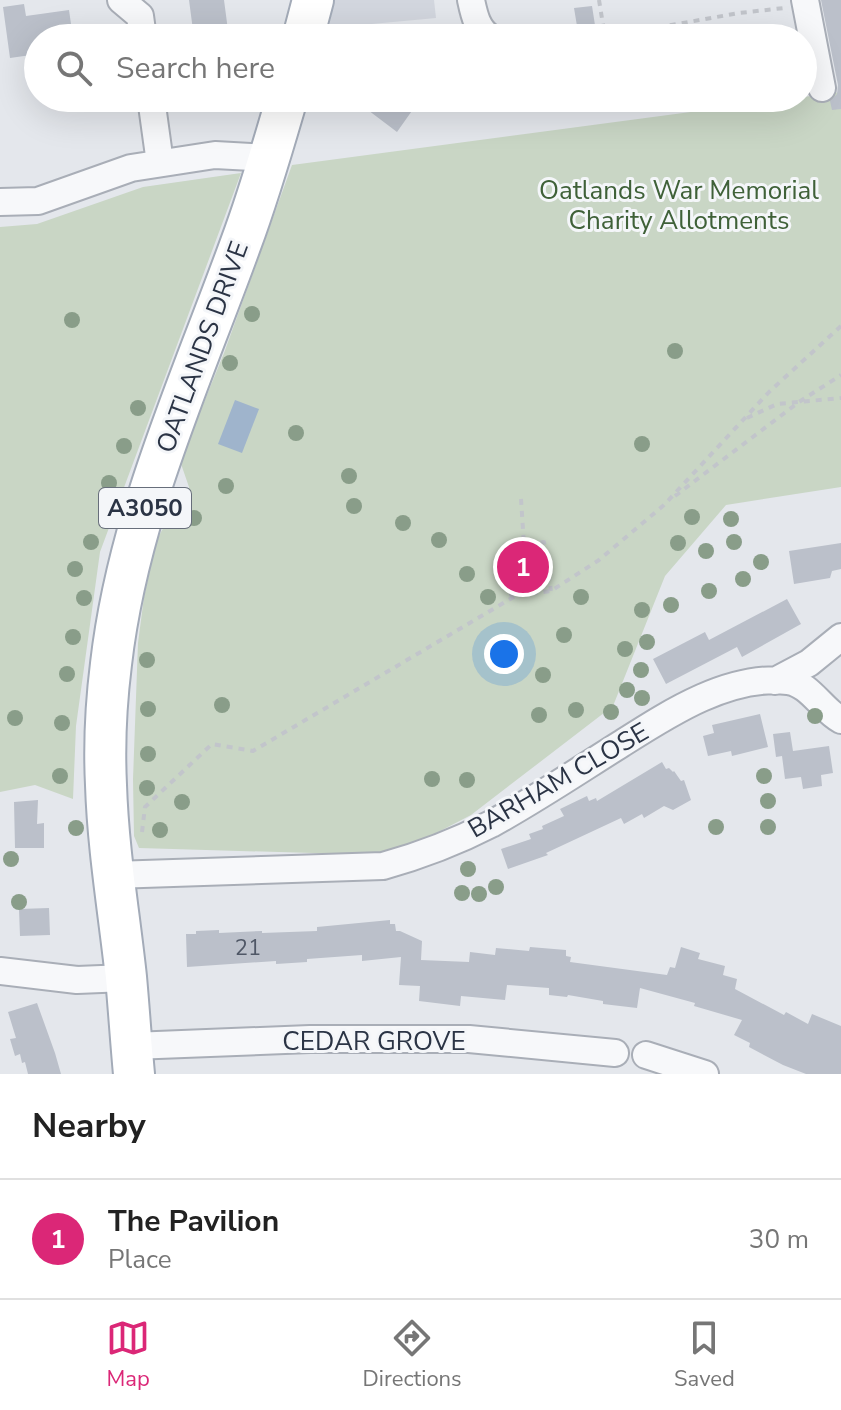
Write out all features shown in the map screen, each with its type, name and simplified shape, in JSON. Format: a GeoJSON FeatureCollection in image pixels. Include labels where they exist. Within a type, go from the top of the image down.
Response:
{"type":"FeatureCollection","features":[{"type":"Feature","properties":{"kind":"main road"},"geometry":{"type":"LineString","coordinates":[[307,24],[313,0]]}},
{"type":"Feature","properties":{"kind":"main road","name":"OATLANDS DRIVE"},"geometry":{"type":"LineString","coordinates":[[133,1060],[126,978],[125,874],[106,787],[105,743],[111,662],[136,534],[168,435],[242,242],[283,112]]}},
{"type":"Feature","properties":{"kind":"street"},"geometry":{"type":"LineString","coordinates":[[471,0],[478,24]]}},
{"type":"Feature","properties":{"kind":"street"},"geometry":{"type":"LineString","coordinates":[[805,3],[809,24]]}},
{"type":"Feature","properties":{"kind":"street"},"geometry":{"type":"LineString","coordinates":[[817,63],[822,88]]}},
{"type":"Feature","properties":{"kind":"street"},"geometry":{"type":"LineString","coordinates":[[153,112],[160,163]]}},
{"type":"Feature","properties":{"kind":"street"},"geometry":{"type":"LineString","coordinates":[[0,202],[38,201],[131,168],[160,163],[215,155],[270,158]]}},
{"type":"Feature","properties":{"kind":"street"},"geometry":{"type":"LineString","coordinates":[[775,681],[809,663],[841,637]]}},
{"type":"Feature","properties":{"kind":"street","name":"BARHAM CLOSE"},"geometry":{"type":"LineString","coordinates":[[125,874],[383,866],[409,859],[488,825],[678,709],[738,685],[775,681],[800,684],[831,715],[841,720]]}},
{"type":"Feature","properties":{"kind":"street"},"geometry":{"type":"LineString","coordinates":[[0,971],[77,980],[126,978]]}},
{"type":"Feature","properties":{"kind":"street","name":"CEDAR GROVE"},"geometry":{"type":"LineString","coordinates":[[133,1060],[310,1039],[469,1039],[615,1053]]}},
{"type":"Feature","properties":{"kind":"street"},"geometry":{"type":"LineString","coordinates":[[646,1055],[705,1074]]}},
{"type":"Feature","properties":{"kind":"path"},"geometry":{"type":"LineString","coordinates":[[599,0],[601,24]]}},
{"type":"Feature","properties":{"kind":"path"},"geometry":{"type":"LineString","coordinates":[[676,24],[805,3]]}},
{"type":"Feature","properties":{"kind":"path"},"geometry":{"type":"LineString","coordinates":[[664,505],[781,381],[841,326]]}},
{"type":"Feature","properties":{"kind":"path"},"geometry":{"type":"LineString","coordinates":[[125,874],[145,807],[212,744],[253,751],[517,595],[551,591],[599,560],[664,505],[799,402],[841,375]]}},
{"type":"Feature","properties":{"kind":"path"},"geometry":{"type":"LineString","coordinates":[[745,419],[777,404],[841,398]]}},
{"type":"Feature","properties":{"kind":"path"},"geometry":{"type":"LineString","coordinates":[[521,499],[524,545]]}},
{"type":"Feature","properties":{"kind":"path"},"geometry":{"type":"LineString","coordinates":[[505,548],[544,542],[551,591]]}},
{"type":"Feature","properties":{"kind":"shaded area"},"geometry":{"type":"Polygon","coordinates":[[[334,0],[434,0],[436,18],[330,24],[334,0]]]}},
{"type":"Feature","properties":{"kind":"green space","name":"Oatlands War Memorial Charity Allotments"},"geometry":{"type":"Polygon","coordinates":[[[841,92],[841,487],[726,505],[665,576],[613,706],[471,815],[419,842],[381,855],[139,848],[134,836],[133,779],[138,643],[156,542],[189,497],[189,487],[180,461],[224,353],[292,165],[691,112],[817,112],[817,95],[841,92]]]}},
{"type":"Feature","properties":{"kind":"green space"},"geometry":{"type":"Polygon","coordinates":[[[241,173],[100,552],[76,726],[73,799],[35,785],[0,792],[0,227],[37,224],[143,187],[241,173]]]}},
{"type":"Feature","properties":{"kind":"water"},"geometry":{"type":"Polygon","coordinates":[[[235,400],[259,409],[242,453],[218,444],[235,400]]]}},
{"type":"Feature","properties":{"kind":"building"},"geometry":{"type":"Polygon","coordinates":[[[189,0],[224,0],[227,24],[192,24],[189,0]]]}},
{"type":"Feature","properties":{"kind":"building"},"geometry":{"type":"Polygon","coordinates":[[[821,0],[841,0],[841,109],[832,110],[830,101],[837,94],[838,85],[821,0]]]}},
{"type":"Feature","properties":{"kind":"building"},"geometry":{"type":"Polygon","coordinates":[[[24,4],[26,16],[69,10],[71,24],[24,24],[24,56],[10,58],[3,7],[24,4]]]}},
{"type":"Feature","properties":{"kind":"building"},"geometry":{"type":"Polygon","coordinates":[[[592,6],[595,24],[577,24],[574,8],[592,6]]]}},
{"type":"Feature","properties":{"kind":"building"},"geometry":{"type":"Polygon","coordinates":[[[371,112],[411,112],[397,132],[371,112]]]}},
{"type":"Feature","properties":{"kind":"building"},"geometry":{"type":"Polygon","coordinates":[[[841,543],[841,569],[832,571],[830,578],[794,584],[789,551],[841,543]]]}},
{"type":"Feature","properties":{"kind":"building"},"geometry":{"type":"Polygon","coordinates":[[[539,548],[543,582],[508,587],[503,553],[539,548]]]}},
{"type":"Feature","properties":{"kind":"building"},"geometry":{"type":"Polygon","coordinates":[[[787,599],[801,624],[742,657],[737,647],[666,684],[653,659],[705,632],[709,640],[787,599]]]}},
{"type":"Feature","properties":{"kind":"building"},"geometry":{"type":"Polygon","coordinates":[[[760,714],[768,747],[732,756],[731,751],[708,756],[703,736],[714,733],[712,725],[760,714]]]}},
{"type":"Feature","properties":{"kind":"building"},"geometry":{"type":"Polygon","coordinates":[[[790,732],[793,751],[829,746],[833,773],[821,775],[822,786],[803,789],[801,777],[785,779],[782,756],[776,757],[773,734],[790,732]]]}},
{"type":"Feature","properties":{"kind":"building"},"geometry":{"type":"Polygon","coordinates":[[[662,762],[666,769],[674,771],[681,781],[684,780],[691,800],[673,810],[664,806],[644,818],[642,814],[624,824],[621,818],[546,853],[548,855],[508,869],[501,849],[531,839],[529,834],[564,816],[560,809],[587,796],[589,801],[596,798],[597,801],[662,762]]]}},
{"type":"Feature","properties":{"kind":"building"},"geometry":{"type":"Polygon","coordinates":[[[38,800],[37,824],[44,823],[44,848],[15,848],[14,802],[38,800]]]}},
{"type":"Feature","properties":{"kind":"building"},"geometry":{"type":"Polygon","coordinates":[[[49,908],[50,935],[20,936],[19,909],[49,908]]]}},
{"type":"Feature","properties":{"kind":"building"},"geometry":{"type":"Polygon","coordinates":[[[390,920],[390,924],[395,924],[396,931],[422,941],[421,960],[469,962],[470,952],[495,955],[496,948],[529,951],[530,947],[566,950],[566,956],[571,957],[570,962],[667,975],[670,967],[675,968],[681,947],[700,953],[698,959],[725,966],[723,975],[737,979],[735,989],[784,1015],[786,1012],[808,1024],[812,1014],[841,1026],[841,1074],[806,1074],[783,1065],[749,1047],[750,1043],[734,1035],[742,1020],[640,988],[637,1008],[568,995],[549,995],[549,988],[507,985],[505,1000],[461,996],[460,1006],[419,1001],[420,986],[399,985],[401,957],[362,961],[362,955],[307,959],[307,962],[187,967],[186,934],[196,934],[196,931],[317,931],[317,927],[390,920]]]}},
{"type":"Feature","properties":{"kind":"building"},"geometry":{"type":"Polygon","coordinates":[[[37,1003],[61,1074],[28,1074],[20,1054],[15,1056],[10,1039],[16,1038],[8,1012],[37,1003]]]}},
{"type":"Feature","properties":{"kind":"place","name":"The Pavilion"},"geometry":{"type":"Point","coordinates":[523,567]}}]}
